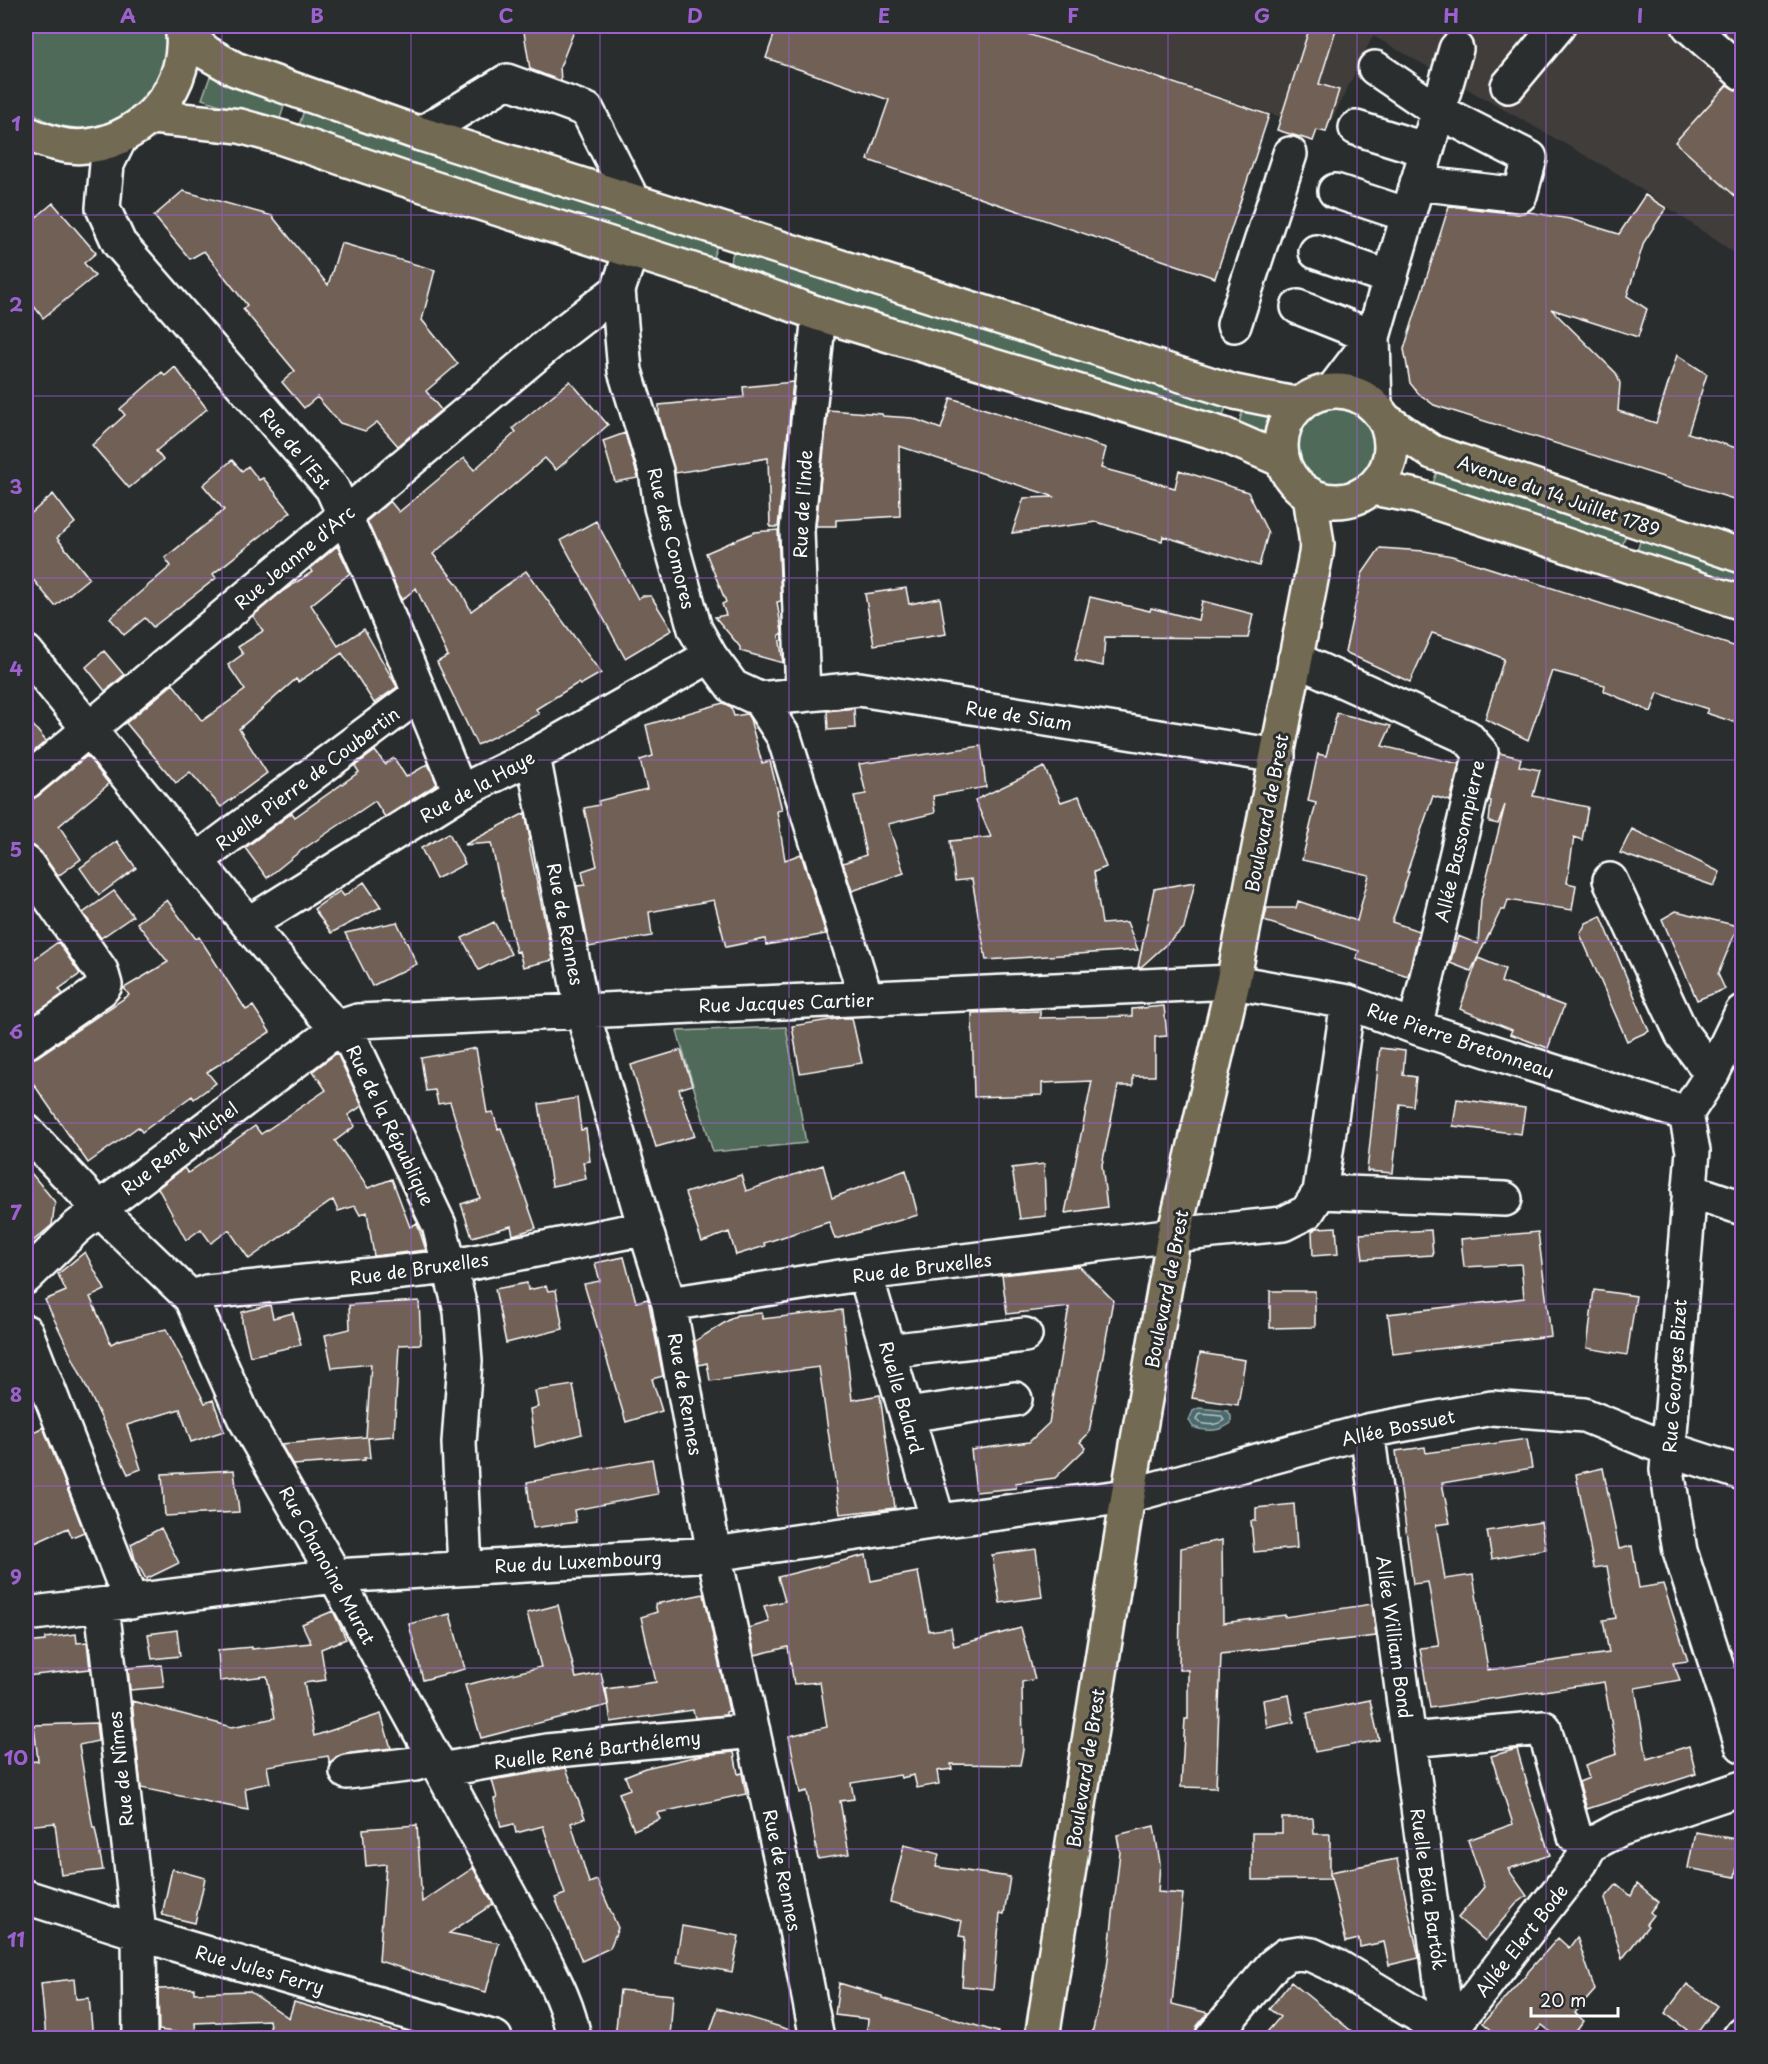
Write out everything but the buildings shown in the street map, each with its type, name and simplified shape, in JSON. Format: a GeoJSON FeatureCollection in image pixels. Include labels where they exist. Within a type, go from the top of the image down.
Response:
{"type":"FeatureCollection","features":[{"type":"Feature","properties":{"kind":"main road"},"geometry":{"type":"LineString","coordinates":[[182,29],[207,53],[235,69],[421,134],[1235,392],[1300,405]]}},
{"type":"Feature","properties":{"kind":"main road"},"geometry":{"type":"LineString","coordinates":[[26,133],[53,144],[87,147],[120,138],[152,117],[170,92],[181,63],[182,29]]}},
{"type":"Feature","properties":{"kind":"main road"},"geometry":{"type":"LineString","coordinates":[[152,117],[240,126],[721,279],[819,314],[1224,435],[1282,459]]}},
{"type":"Feature","properties":{"kind":"main road"},"geometry":{"type":"LineString","coordinates":[[1332,391],[1350,393],[1363,398],[1379,413],[1390,432],[1389,463],[1382,477],[1372,488],[1358,497],[1323,498],[1298,486],[1288,474],[1282,459],[1283,430],[1290,416],[1300,405],[1315,396],[1332,391]]}},
{"type":"Feature","properties":{"kind":"main road","name":"Avenue du 14 Juillet 1789"},"geometry":{"type":"LineString","coordinates":[[1379,413],[1432,452],[1743,555]]}},
{"type":"Feature","properties":{"kind":"main road"},"geometry":{"type":"LineString","coordinates":[[1372,488],[1416,496],[1743,603]]}},
{"type":"Feature","properties":{"kind":"main road","name":"Boulevard de Brest"},"geometry":{"type":"LineString","coordinates":[[1042,2038],[1128,1496],[1174,1235],[1233,982],[1278,756],[1317,544],[1323,498]]}},
{"type":"Feature","properties":{"kind":"street"},"geometry":{"type":"LineString","coordinates":[[1508,86],[1558,26]]}},
{"type":"Feature","properties":{"kind":"street"},"geometry":{"type":"LineString","coordinates":[[1689,26],[1743,72]]}},
{"type":"Feature","properties":{"kind":"street"},"geometry":{"type":"LineString","coordinates":[[1379,413],[1373,337],[1456,49]]}},
{"type":"Feature","properties":{"kind":"street"},"geometry":{"type":"LineString","coordinates":[[1375,68],[1438,111],[1530,158],[1520,195],[1417,183]]}},
{"type":"Feature","properties":{"kind":"street"},"geometry":{"type":"LineString","coordinates":[[421,134],[507,81],[587,110],[633,201]]}},
{"type":"Feature","properties":{"kind":"street"},"geometry":{"type":"LineString","coordinates":[[1356,128],[1427,150]]}},
{"type":"Feature","properties":{"kind":"street","name":"Rue de l'Est"},"geometry":{"type":"LineString","coordinates":[[120,138],[107,164],[103,208],[119,243],[332,488],[460,792]]}},
{"type":"Feature","properties":{"kind":"street"},"geometry":{"type":"LineString","coordinates":[[1234,325],[1290,154]]}},
{"type":"Feature","properties":{"kind":"street"},"geometry":{"type":"LineString","coordinates":[[1335,191],[1408,215]]}},
{"type":"Feature","properties":{"kind":"street","name":"Rue des Comores"},"geometry":{"type":"LineString","coordinates":[[631,252],[618,290],[625,371],[656,471],[661,507],[695,629],[710,656],[733,687],[759,699]]}},
{"type":"Feature","properties":{"kind":"street"},"geometry":{"type":"LineString","coordinates":[[1316,252],[1390,278]]}},
{"type":"Feature","properties":{"kind":"street","name":"Rue Jeanne d'Arc"},"geometry":{"type":"LineString","coordinates":[[26,782],[562,333],[618,290]]}},
{"type":"Feature","properties":{"kind":"street"},"geometry":{"type":"LineString","coordinates":[[1298,307],[1373,337]]}},
{"type":"Feature","properties":{"kind":"street","name":"Rue de l'Inde"},"geometry":{"type":"LineString","coordinates":[[803,695],[797,530],[819,314]]}},
{"type":"Feature","properties":{"kind":"street"},"geometry":{"type":"LineString","coordinates":[[562,333],[592,334],[606,346],[625,371]]}},
{"type":"Feature","properties":{"kind":"street"},"geometry":{"type":"LineString","coordinates":[[1332,391],[1373,337]]}},
{"type":"Feature","properties":{"kind":"street","name":"Rue de la République"},"geometry":{"type":"LineString","coordinates":[[26,652],[248,924],[321,1011],[340,1027],[352,1042],[439,1225],[461,1311],[465,1361],[459,1443],[465,1568]]}},
{"type":"Feature","properties":{"kind":"street","name":"Rue de la Haye"},"geometry":{"type":"LineString","coordinates":[[248,924],[460,792],[533,756],[710,656]]}},
{"type":"Feature","properties":{"kind":"street","name":"Allée Bassompierre"},"geometry":{"type":"LineString","coordinates":[[1295,659],[1467,737],[1481,753],[1414,1027]]}},
{"type":"Feature","properties":{"kind":"street","name":"Rue de Siam"},"geometry":{"type":"LineString","coordinates":[[759,699],[859,689],[1278,756]]}},
{"type":"Feature","properties":{"kind":"street","name":"Ruelle Pierre de Coubertin"},"geometry":{"type":"LineString","coordinates":[[196,861],[418,695]]}},
{"type":"Feature","properties":{"kind":"street"},"geometry":{"type":"LineString","coordinates":[[759,699],[784,737],[866,998]]}},
{"type":"Feature","properties":{"kind":"street","name":"Rue de Rennes"},"geometry":{"type":"LineString","coordinates":[[533,756],[582,1010],[669,1304],[714,1554],[793,1915],[817,2038]]}},
{"type":"Feature","properties":{"kind":"street"},"geometry":{"type":"LineString","coordinates":[[26,863],[101,971],[105,985],[26,1042]]}},
{"type":"Feature","properties":{"kind":"street"},"geometry":{"type":"LineString","coordinates":[[1610,880],[1682,1034],[1712,1074]]}},
{"type":"Feature","properties":{"kind":"street","name":"Rue Pierre Bretonneau"},"geometry":{"type":"LineString","coordinates":[[1233,982],[1348,1002],[1414,1027],[1686,1114]]}},
{"type":"Feature","properties":{"kind":"street","name":"Rue Jacques Cartier"},"geometry":{"type":"LineString","coordinates":[[340,1027],[357,1021],[1233,982]]}},
{"type":"Feature","properties":{"kind":"street"},"geometry":{"type":"LineString","coordinates":[[1348,1002],[1320,1192],[1505,1199]]}},
{"type":"Feature","properties":{"kind":"street"},"geometry":{"type":"LineString","coordinates":[[1686,1114],[1712,1074],[1743,1012]]}},
{"type":"Feature","properties":{"kind":"street","name":"Rue René Michel"},"geometry":{"type":"LineString","coordinates":[[26,1276],[99,1209],[340,1027]]}},
{"type":"Feature","properties":{"kind":"street","name":"Rue Georges Bizet"},"geometry":{"type":"LineString","coordinates":[[1686,1114],[1693,1151],[1667,1470],[1680,1551],[1743,1745]]}},
{"type":"Feature","properties":{"kind":"street","name":"Rue Chanoine Murat"},"geometry":{"type":"LineString","coordinates":[[26,1131],[99,1209],[191,1298],[244,1417],[335,1576],[535,1942],[565,2001],[571,2018],[574,2038]]}},
{"type":"Feature","properties":{"kind":"street"},"geometry":{"type":"LineString","coordinates":[[1689,1190],[1743,1208]]}},
{"type":"Feature","properties":{"kind":"street","name":"Rue de Bruxelles"},"geometry":{"type":"LineString","coordinates":[[669,1304],[865,1273],[1283,1224],[1307,1212],[1320,1192]]}},
{"type":"Feature","properties":{"kind":"street","name":"Rue de Bruxelles"},"geometry":{"type":"LineString","coordinates":[[191,1298],[207,1292],[450,1267],[645,1228]]}},
{"type":"Feature","properties":{"kind":"street","name":"Ruelle Balard"},"geometry":{"type":"LineString","coordinates":[[865,1273],[938,1521]]}},
{"type":"Feature","properties":{"kind":"street","name":"Rue de Nîmes"},"geometry":{"type":"LineString","coordinates":[[26,1332],[117,1604],[139,1933],[140,2038]]}},
{"type":"Feature","properties":{"kind":"street"},"geometry":{"type":"LineString","coordinates":[[888,1351],[1025,1335]]}},
{"type":"Feature","properties":{"kind":"street"},"geometry":{"type":"LineString","coordinates":[[907,1415],[1015,1399]]}},
{"type":"Feature","properties":{"kind":"street","name":"Allée Bossuet"},"geometry":{"type":"LineString","coordinates":[[1128,1496],[1367,1431],[1492,1408],[1584,1415],[1668,1449],[1743,1473]]}},
{"type":"Feature","properties":{"kind":"street","name":"Allée William Bond"},"geometry":{"type":"LineString","coordinates":[[1367,1431],[1409,1740],[1544,1728],[1575,1836],[1590,1845]]}},
{"type":"Feature","properties":{"kind":"street","name":"Rue du Luxembourg"},"geometry":{"type":"LineString","coordinates":[[26,1614],[335,1576],[714,1554],[1128,1496]]}},
{"type":"Feature","properties":{"kind":"street","name":"Ruelle René Barthélemy"},"geometry":{"type":"LineString","coordinates":[[347,1772],[753,1731]]}},
{"type":"Feature","properties":{"kind":"street","name":"Ruelle Béla Bartók"},"geometry":{"type":"LineString","coordinates":[[1409,1740],[1450,2036]]}},
{"type":"Feature","properties":{"kind":"street"},"geometry":{"type":"LineString","coordinates":[[1590,1845],[1620,1829],[1743,1788]]}},
{"type":"Feature","properties":{"kind":"street","name":"Allée Elert Bode"},"geometry":{"type":"LineString","coordinates":[[1450,2036],[1581,1862],[1590,1845]]}},
{"type":"Feature","properties":{"kind":"street","name":"Rue Jules Ferry"},"geometry":{"type":"LineString","coordinates":[[26,1897],[139,1933],[495,2038]]}},
{"type":"Feature","properties":{"kind":"street"},"geometry":{"type":"LineString","coordinates":[[1212,2038],[1273,1965],[1286,1955],[1299,1953],[1312,1955],[1338,1967],[1450,2036]]}},
{"type":"Feature","properties":{"kind":"street"},"geometry":{"type":"LineString","coordinates":[[1738,2038],[1743,2034]]}},
{"type":"Feature","properties":{"kind":"shaded area"},"geometry":{"type":"Polygon","coordinates":[[[1007,26],[1742,26],[1742,258],[1620,175],[1373,36],[1326,132],[1007,26]]]}},
{"type":"Feature","properties":{"kind":"green space"},"geometry":{"type":"Polygon","coordinates":[[[26,26],[164,26],[166,50],[159,75],[151,90],[128,113],[98,126],[65,127],[46,121],[26,107],[26,26]]]}},
{"type":"Feature","properties":{"kind":"green space"},"geometry":{"type":"Polygon","coordinates":[[[212,71],[287,97],[278,125],[202,99],[212,71]]]}},
{"type":"Feature","properties":{"kind":"green space"},"geometry":{"type":"Polygon","coordinates":[[[306,104],[720,236],[711,264],[297,132],[306,104]]]}},
{"type":"Feature","properties":{"kind":"green space"},"geometry":{"type":"Polygon","coordinates":[[[736,243],[1228,400],[1220,426],[728,269],[736,243]]]}},
{"type":"Feature","properties":{"kind":"green space"},"geometry":{"type":"Polygon","coordinates":[[[1244,406],[1272,413],[1264,441],[1236,433],[1244,406]]]}},
{"type":"Feature","properties":{"kind":"green space"},"geometry":{"type":"Polygon","coordinates":[[[1336,409],[1350,412],[1363,420],[1371,433],[1374,447],[1371,461],[1363,474],[1350,482],[1336,485],[1322,482],[1309,474],[1301,461],[1298,447],[1301,433],[1309,420],[1322,412],[1336,409]]]}},
{"type":"Feature","properties":{"kind":"green space"},"geometry":{"type":"Polygon","coordinates":[[[1438,468],[1628,528],[1620,553],[1430,493],[1438,468]]]}},
{"type":"Feature","properties":{"kind":"green space"},"geometry":{"type":"Polygon","coordinates":[[[1642,534],[1742,566],[1742,593],[1635,559],[1642,534]]]}},
{"type":"Feature","properties":{"kind":"green space"},"geometry":{"type":"Polygon","coordinates":[[[786,1027],[806,1143],[713,1152],[677,1031],[786,1027]]]}},
{"type":"Feature","properties":{"kind":"water"},"geometry":{"type":"Polygon","coordinates":[[[1199,1408],[1228,1411],[1231,1423],[1212,1430],[1193,1427],[1189,1420],[1193,1411],[1199,1408]]]}}]}
